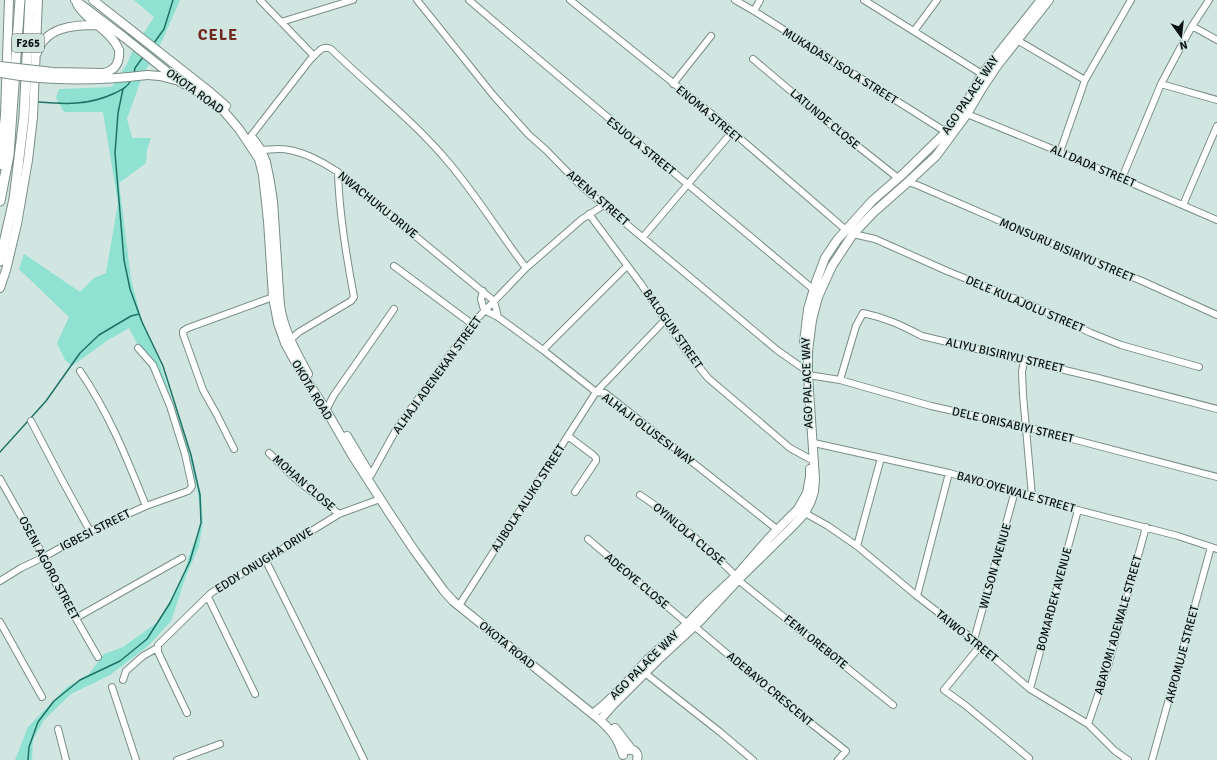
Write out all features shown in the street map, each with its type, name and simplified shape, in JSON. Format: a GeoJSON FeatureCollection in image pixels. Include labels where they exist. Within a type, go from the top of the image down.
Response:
{"type":"FeatureCollection","features":[{"type":"Feature","properties":{"kind":"highway","name":"F265"},"geometry":{"type":"LineString","coordinates":[[0,202],[9,155],[8,117],[10,86],[20,0]]}},
{"type":"Feature","properties":{"kind":"highway","name":"F265"},"geometry":{"type":"LineString","coordinates":[[0,261],[14,199],[28,117],[30,86],[30,0]]}},
{"type":"Feature","properties":{"kind":"main road"},"geometry":{"type":"LineString","coordinates":[[9,0],[10,86]]}},
{"type":"Feature","properties":{"kind":"main road"},"geometry":{"type":"LineString","coordinates":[[34,68],[38,0]]}},
{"type":"Feature","properties":{"kind":"main road"},"geometry":{"type":"LineString","coordinates":[[0,66],[53,72],[104,73],[116,66],[119,59],[119,50],[117,45],[110,36],[96,25],[79,8],[75,0]]}},
{"type":"Feature","properties":{"kind":"main road","name":"OKOTA ROAD"},"geometry":{"type":"LineString","coordinates":[[75,0],[180,82],[208,95],[231,111],[251,136],[261,150],[266,162],[273,202],[273,297],[278,323],[285,343],[297,365],[371,475],[438,579],[452,596],[460,604],[511,642],[598,715],[625,739],[638,756]]}},
{"type":"Feature","properties":{"kind":"main road","name":"OKOTA ROAD"},"geometry":{"type":"LineString","coordinates":[[93,0],[163,55],[208,95],[239,128],[254,150],[259,159],[263,175],[282,318],[290,340],[352,455],[431,575],[453,601],[598,715],[620,743],[624,758]]}},
{"type":"Feature","properties":{"kind":"main road","name":"AGO PALACE WAY"},"geometry":{"type":"LineString","coordinates":[[737,578],[782,538],[804,513],[811,501],[814,491],[815,467],[814,443],[806,372],[809,337],[818,297],[832,266],[850,232],[872,201],[946,132],[982,74],[1041,0]]}},
{"type":"Feature","properties":{"kind":"main road","name":"AGO PALACE WAY"},"geometry":{"type":"LineString","coordinates":[[598,715],[613,705],[691,626],[737,578],[770,538],[798,509],[806,493],[810,477],[810,446],[804,340],[808,309],[816,282],[826,258],[837,240],[850,232],[874,212],[936,156],[967,114],[983,87],[1017,40],[1049,0]]}},
{"type":"Feature","properties":{"kind":"main road"},"geometry":{"type":"LineString","coordinates":[[30,86],[39,48],[42,42],[51,34],[68,26],[96,25]]}},
{"type":"Feature","properties":{"kind":"main road"},"geometry":{"type":"LineString","coordinates":[[0,73],[39,78],[98,80],[147,75],[160,76],[180,82]]}},
{"type":"Feature","properties":{"kind":"main road"},"geometry":{"type":"LineString","coordinates":[[0,164],[8,117]]}},
{"type":"Feature","properties":{"kind":"main road"},"geometry":{"type":"LineString","coordinates":[[0,288],[6,270],[23,195],[28,160],[28,117]]}},
{"type":"Feature","properties":{"kind":"main road"},"geometry":{"type":"LineString","coordinates":[[931,147],[936,156]]}},
{"type":"Feature","properties":{"kind":"main road"},"geometry":{"type":"LineString","coordinates":[[924,154],[929,163]]}},
{"type":"Feature","properties":{"kind":"main road","name":"AGO PALACE WAY"},"geometry":{"type":"LineString","coordinates":[[598,715],[648,659],[691,626]]}},
{"type":"Feature","properties":{"kind":"main road"},"geometry":{"type":"LineString","coordinates":[[624,758],[627,750],[638,756]]}},
{"type":"Feature","properties":{"kind":"street"},"geometry":{"type":"LineString","coordinates":[[260,0],[312,58]]}},
{"type":"Feature","properties":{"kind":"street"},"geometry":{"type":"LineString","coordinates":[[281,22],[353,0]]}},
{"type":"Feature","properties":{"kind":"street","name":"APENA STREET"},"geometry":{"type":"LineString","coordinates":[[417,0],[493,96],[529,135],[581,186],[806,372]]}},
{"type":"Feature","properties":{"kind":"street","name":"ESUOLA STREET"},"geometry":{"type":"LineString","coordinates":[[469,0],[586,100],[814,290]]}},
{"type":"Feature","properties":{"kind":"street","name":"ENOMA STREET"},"geometry":{"type":"LineString","coordinates":[[570,0],[713,115],[850,232]]}},
{"type":"Feature","properties":{"kind":"street","name":"MUKADASI ISOLA STREET"},"geometry":{"type":"LineString","coordinates":[[735,0],[946,132]]}},
{"type":"Feature","properties":{"kind":"street"},"geometry":{"type":"LineString","coordinates":[[754,11],[760,0]]}},
{"type":"Feature","properties":{"kind":"street"},"geometry":{"type":"LineString","coordinates":[[864,0],[982,74]]}},
{"type":"Feature","properties":{"kind":"street"},"geometry":{"type":"LineString","coordinates":[[914,31],[936,0]]}},
{"type":"Feature","properties":{"kind":"street"},"geometry":{"type":"LineString","coordinates":[[1060,152],[1085,80],[1131,0]]}},
{"type":"Feature","properties":{"kind":"street"},"geometry":{"type":"LineString","coordinates":[[1122,178],[1161,84],[1192,26],[1209,0]]}},
{"type":"Feature","properties":{"kind":"street"},"geometry":{"type":"LineString","coordinates":[[1192,26],[1217,40]]}},
{"type":"Feature","properties":{"kind":"street"},"geometry":{"type":"LineString","coordinates":[[674,84],[711,36]]}},
{"type":"Feature","properties":{"kind":"street"},"geometry":{"type":"LineString","coordinates":[[1017,40],[1085,80]]}},
{"type":"Feature","properties":{"kind":"street"},"geometry":{"type":"LineString","coordinates":[[251,136],[312,58],[322,48],[326,47],[331,49],[426,137],[450,163],[526,268]]}},
{"type":"Feature","properties":{"kind":"street","name":"LATUNDE CLOSE"},"geometry":{"type":"LineString","coordinates":[[753,59],[831,125],[898,178]]}},
{"type":"Feature","properties":{"kind":"street"},"geometry":{"type":"LineString","coordinates":[[1161,84],[1217,100]]}},
{"type":"Feature","properties":{"kind":"street","name":"ALI DADA STREET"},"geometry":{"type":"LineString","coordinates":[[967,114],[1122,178],[1217,220]]}},
{"type":"Feature","properties":{"kind":"street"},"geometry":{"type":"LineString","coordinates":[[1183,205],[1217,126]]}},
{"type":"Feature","properties":{"kind":"street"},"geometry":{"type":"LineString","coordinates":[[643,237],[732,132]]}},
{"type":"Feature","properties":{"kind":"street","name":"NWACHUKU DRIVE"},"geometry":{"type":"LineString","coordinates":[[261,150],[289,150],[315,159],[338,172],[494,301]]}},
{"type":"Feature","properties":{"kind":"street"},"geometry":{"type":"LineString","coordinates":[[290,340],[299,332],[351,301],[354,296],[347,260],[338,186],[338,172]]}},
{"type":"Feature","properties":{"kind":"street","name":"MONSURU BISIRIYU STREET"},"geometry":{"type":"LineString","coordinates":[[908,182],[1142,281],[1217,315]]}},
{"type":"Feature","properties":{"kind":"street","name":"ALHAJI ADENEKAN STREET"},"geometry":{"type":"LineString","coordinates":[[371,475],[397,428],[472,324],[484,310],[526,268],[589,214],[604,205]]}},
{"type":"Feature","properties":{"kind":"street","name":"BALOGUN STREET"},"geometry":{"type":"LineString","coordinates":[[589,214],[641,284],[687,352],[708,378],[790,448],[810,459]]}},
{"type":"Feature","properties":{"kind":"street","name":"DELE KULAJOLU STREET"},"geometry":{"type":"LineString","coordinates":[[850,232],[875,239],[947,271],[1036,307],[1091,333],[1121,345],[1199,367]]}},
{"type":"Feature","properties":{"kind":"street"},"geometry":{"type":"LineString","coordinates":[[394,266],[472,324]]}},
{"type":"Feature","properties":{"kind":"street"},"geometry":{"type":"LineString","coordinates":[[543,350],[627,266]]}},
{"type":"Feature","properties":{"kind":"street"},"geometry":{"type":"LineString","coordinates":[[483,291],[481,299],[484,310]]}},
{"type":"Feature","properties":{"kind":"street"},"geometry":{"type":"LineString","coordinates":[[234,449],[203,390],[183,331],[273,297]]}},
{"type":"Feature","properties":{"kind":"street"},"geometry":{"type":"LineString","coordinates":[[494,301],[498,316]]}},
{"type":"Feature","properties":{"kind":"street"},"geometry":{"type":"LineString","coordinates":[[327,409],[332,399],[394,309]]}},
{"type":"Feature","properties":{"kind":"street","name":"ALHAJI OLUSESI WAY"},"geometry":{"type":"LineString","coordinates":[[484,310],[498,316],[596,392],[605,393],[778,530]]}},
{"type":"Feature","properties":{"kind":"street","name":"ALIYU BISIRIYU STREET"},"geometry":{"type":"LineString","coordinates":[[840,380],[856,326],[863,313],[896,323],[922,336],[1098,378],[1217,409]]}},
{"type":"Feature","properties":{"kind":"street","name":"AJIBOLA ALUKO STREET"},"geometry":{"type":"LineString","coordinates":[[460,604],[596,392],[665,320]]}},
{"type":"Feature","properties":{"kind":"street","name":"IGBESI STREET"},"geometry":{"type":"LineString","coordinates":[[0,580],[90,531],[146,506],[188,491],[191,488],[192,486],[185,454],[170,406],[153,365],[138,348]]}},
{"type":"Feature","properties":{"kind":"street"},"geometry":{"type":"LineString","coordinates":[[1024,360],[1022,372],[1032,496]]}},
{"type":"Feature","properties":{"kind":"street"},"geometry":{"type":"LineString","coordinates":[[80,371],[112,424],[146,506]]}},
{"type":"Feature","properties":{"kind":"street","name":"DELE ORISABIYI STREET"},"geometry":{"type":"LineString","coordinates":[[806,372],[840,380],[931,406],[1026,427],[1217,477]]}},
{"type":"Feature","properties":{"kind":"street"},"geometry":{"type":"LineString","coordinates":[[31,421],[90,531]]}},
{"type":"Feature","properties":{"kind":"street"},"geometry":{"type":"LineString","coordinates":[[568,436],[596,458],[596,461],[575,492]]}},
{"type":"Feature","properties":{"kind":"street","name":"BAYO OYEWALE STREET"},"geometry":{"type":"LineString","coordinates":[[814,443],[949,473],[1078,510],[1178,536],[1214,548]]}},
{"type":"Feature","properties":{"kind":"street","name":"MOHAN CLOSE"},"geometry":{"type":"LineString","coordinates":[[269,453],[296,479],[339,514]]}},
{"type":"Feature","properties":{"kind":"street"},"geometry":{"type":"LineString","coordinates":[[857,546],[881,458]]}},
{"type":"Feature","properties":{"kind":"street"},"geometry":{"type":"LineString","coordinates":[[917,596],[949,473]]}},
{"type":"Feature","properties":{"kind":"street","name":"OSENI AGORO STREET"},"geometry":{"type":"LineString","coordinates":[[0,479],[98,657]]}},
{"type":"Feature","properties":{"kind":"street","name":"WILSON AVENUE"},"geometry":{"type":"LineString","coordinates":[[974,640],[1015,491]]}},
{"type":"Feature","properties":{"kind":"street","name":"OYINLOLA CLOSE"},"geometry":{"type":"LineString","coordinates":[[640,495],[651,502],[707,548],[737,578]]}},
{"type":"Feature","properties":{"kind":"street","name":"EDDY ONUGHA DRIVE"},"geometry":{"type":"LineString","coordinates":[[157,648],[161,641],[208,597],[222,586],[339,514],[380,498]]}},
{"type":"Feature","properties":{"kind":"street","name":"BOMARDEK AVENUE"},"geometry":{"type":"LineString","coordinates":[[1030,689],[1078,510]]}},
{"type":"Feature","properties":{"kind":"street","name":"TAIWO STREET"},"geometry":{"type":"LineString","coordinates":[[804,513],[828,526],[857,546],[917,596],[974,640],[1030,689],[1088,724],[1115,751],[1128,760]]}},
{"type":"Feature","properties":{"kind":"street","name":"ABAYOMI ADEWALE STREET"},"geometry":{"type":"LineString","coordinates":[[1088,724],[1108,666],[1146,527]]}},
{"type":"Feature","properties":{"kind":"street","name":"ADEOYE CLOSE"},"geometry":{"type":"LineString","coordinates":[[588,539],[691,626]]}},
{"type":"Feature","properties":{"kind":"street","name":"AKPOMUJE STREET"},"geometry":{"type":"LineString","coordinates":[[1152,760],[1214,548]]}},
{"type":"Feature","properties":{"kind":"street"},"geometry":{"type":"LineString","coordinates":[[76,618],[182,558]]}},
{"type":"Feature","properties":{"kind":"street"},"geometry":{"type":"LineString","coordinates":[[265,559],[364,760]]}},
{"type":"Feature","properties":{"kind":"street","name":"FEMI OREBOTE"},"geometry":{"type":"LineString","coordinates":[[737,578],[893,705]]}},
{"type":"Feature","properties":{"kind":"street"},"geometry":{"type":"LineString","coordinates":[[208,597],[254,694]]}},
{"type":"Feature","properties":{"kind":"street"},"geometry":{"type":"LineString","coordinates":[[0,622],[42,697]]}},
{"type":"Feature","properties":{"kind":"street","name":"ADEBAYO CRESCENT"},"geometry":{"type":"LineString","coordinates":[[691,626],[793,710],[846,751],[838,760]]}},
{"type":"Feature","properties":{"kind":"street"},"geometry":{"type":"LineString","coordinates":[[980,646],[944,690],[965,705],[1029,758]]}},
{"type":"Feature","properties":{"kind":"street"},"geometry":{"type":"LineString","coordinates":[[124,680],[126,671],[143,656],[157,648],[187,713]]}},
{"type":"Feature","properties":{"kind":"street"},"geometry":{"type":"LineString","coordinates":[[645,673],[714,727],[753,760]]}},
{"type":"Feature","properties":{"kind":"street"},"geometry":{"type":"LineString","coordinates":[[112,687],[136,760]]}},
{"type":"Feature","properties":{"kind":"street"},"geometry":{"type":"LineString","coordinates":[[58,729],[66,760]]}},
{"type":"Feature","properties":{"kind":"street"},"geometry":{"type":"LineString","coordinates":[[176,760],[220,744]]}},
{"type":"Feature","properties":{"kind":"green space"},"geometry":{"type":"Polygon","coordinates":[[[134,0],[180,0],[162,41],[142,77],[127,119],[132,138],[151,138],[147,150],[146,163],[119,183],[131,279],[142,321],[158,358],[191,456],[201,494],[203,522],[199,546],[186,576],[171,621],[148,646],[110,675],[71,694],[44,720],[33,740],[32,760],[15,760],[28,727],[67,687],[89,674],[104,654],[123,647],[159,621],[184,574],[189,556],[202,524],[197,487],[171,410],[129,328],[105,342],[72,366],[65,360],[57,343],[69,317],[19,269],[24,254],[80,292],[94,278],[106,273],[118,203],[103,112],[64,112],[56,98],[59,89],[112,87],[154,17],[134,0]]]}},
{"type":"Feature","properties":{"kind":"waterway"},"geometry":{"type":"LineString","coordinates":[[154,43],[164,29],[173,0]]}},
{"type":"Feature","properties":{"kind":"waterway"},"geometry":{"type":"LineString","coordinates":[[134,73],[135,68],[143,57]]}},
{"type":"Feature","properties":{"kind":"waterway"},"geometry":{"type":"LineString","coordinates":[[36,102],[76,103],[95,100],[115,93],[128,85],[131,80]]}},
{"type":"Feature","properties":{"kind":"waterway"},"geometry":{"type":"LineString","coordinates":[[28,760],[29,747],[38,722],[54,701],[80,680],[120,661],[147,639],[170,603],[190,561],[201,523],[200,495],[191,455],[163,366],[142,322],[130,289],[124,260],[115,153],[118,113],[123,89]]}},
{"type":"Feature","properties":{"kind":"waterway"},"geometry":{"type":"LineString","coordinates":[[0,452],[46,401],[80,353],[99,335],[131,316],[139,314]]}},
{"type":"Feature","properties":{"kind":"district","name":"CELE"},"geometry":{"type":"Point","coordinates":[218,34]}}]}
